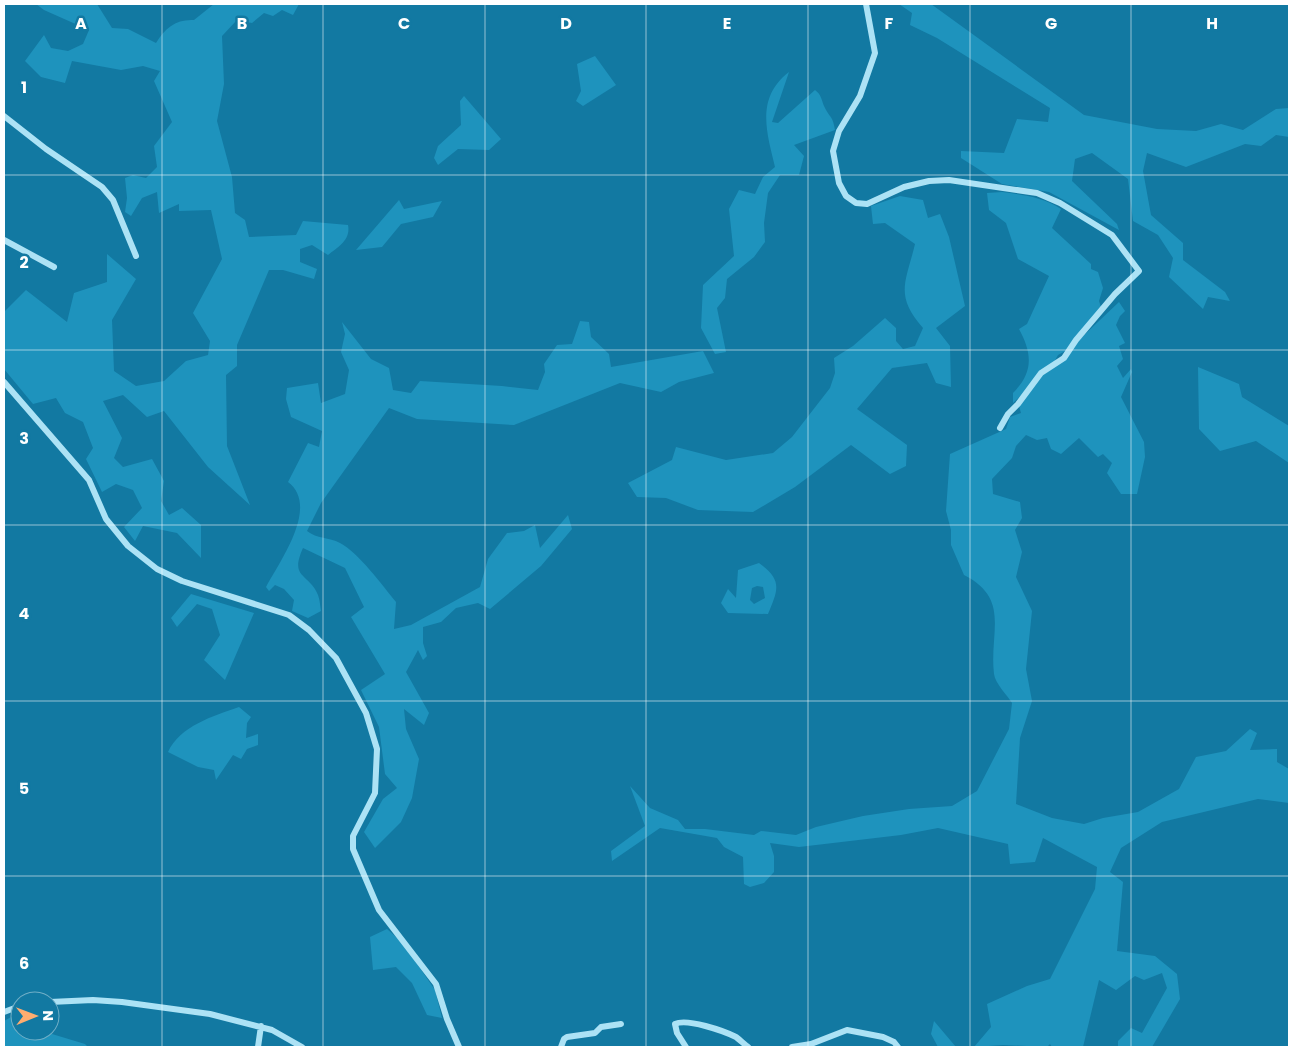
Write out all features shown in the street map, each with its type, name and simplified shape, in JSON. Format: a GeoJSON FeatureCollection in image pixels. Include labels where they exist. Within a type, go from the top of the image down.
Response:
{"type":"FeatureCollection","features":[{"type":"Feature","properties":{"kind":"street"},"geometry":{"type":"LineString","coordinates":[[866,4],[875,53],[860,96],[839,131],[832,151],[837,176],[846,196],[856,203],[867,204],[909,186],[949,180],[1036,193],[1060,202],[1112,235],[1139,271],[1076,340],[1064,358],[1041,374],[1008,414],[1000,428]]}},
{"type":"Feature","properties":{"kind":"street"},"geometry":{"type":"LineString","coordinates":[[4,116],[46,149],[102,187],[113,200],[136,256]]}},
{"type":"Feature","properties":{"kind":"street"},"geometry":{"type":"LineString","coordinates":[[4,240],[54,267]]}},
{"type":"Feature","properties":{"kind":"street"},"geometry":{"type":"LineString","coordinates":[[4,382],[89,480],[106,519],[128,546],[157,569],[182,581],[204,590],[289,615],[305,626],[336,658],[366,713],[377,749],[378,768],[374,793],[353,836],[353,849],[379,910],[436,984],[446,1019],[459,1047]]}},
{"type":"Feature","properties":{"kind":"street"},"geometry":{"type":"LineString","coordinates":[[60,1002],[93,1000],[122,1002],[210,1014],[261,1026],[302,1047]]}},
{"type":"Feature","properties":{"kind":"street"},"geometry":{"type":"LineString","coordinates":[[686,1047],[675,1026],[678,1022],[688,1021],[737,1038],[748,1047]]}},
{"type":"Feature","properties":{"kind":"street"},"geometry":{"type":"LineString","coordinates":[[561,1047],[564,1039],[567,1037],[595,1034],[601,1027],[621,1024]]}},
{"type":"Feature","properties":{"kind":"street"},"geometry":{"type":"LineString","coordinates":[[258,1047],[261,1026]]}},
{"type":"Feature","properties":{"kind":"street"},"geometry":{"type":"LineString","coordinates":[[792,1047],[811,1044],[847,1030],[883,1038],[894,1042],[898,1047]]}},
{"type":"Feature","properties":{"kind":"shaded area"},"geometry":{"type":"Polygon","coordinates":[[[36,4],[97,4],[112,28],[128,29],[156,43],[167,29],[182,21],[194,20],[214,4],[299,4],[293,15],[282,10],[273,16],[264,13],[252,23],[237,20],[222,36],[224,84],[217,121],[232,177],[235,213],[245,220],[249,237],[296,235],[303,221],[348,225],[346,239],[328,255],[312,245],[300,249],[300,262],[317,269],[314,279],[283,270],[269,270],[237,345],[237,366],[226,375],[227,446],[250,505],[208,467],[164,411],[147,417],[123,395],[103,401],[122,438],[114,458],[123,467],[152,459],[164,481],[161,501],[169,515],[182,508],[201,525],[201,558],[177,533],[143,526],[135,541],[124,527],[142,508],[133,490],[116,484],[102,492],[86,459],[93,448],[83,422],[65,413],[56,398],[33,404],[4,369],[4,312],[26,290],[67,322],[74,293],[107,282],[107,254],[136,279],[112,320],[114,371],[136,386],[164,381],[186,361],[208,355],[210,341],[193,313],[222,259],[211,210],[179,211],[179,204],[159,213],[157,192],[142,198],[131,216],[125,212],[127,198],[125,178],[133,175],[146,178],[157,167],[154,146],[172,122],[154,81],[160,71],[143,66],[121,70],[72,61],[65,83],[41,77],[25,61],[44,35],[51,48],[68,51],[83,44],[89,30],[44,10],[36,4]]]}},
{"type":"Feature","properties":{"kind":"shaded area"},"geometry":{"type":"Polygon","coordinates":[[[899,4],[931,4],[1084,115],[1157,129],[1196,131],[1221,124],[1243,130],[1276,109],[1289,108],[1289,137],[1276,135],[1261,146],[1245,144],[1186,167],[1147,153],[1143,171],[1151,215],[1183,243],[1183,260],[1225,292],[1230,301],[1208,297],[1203,309],[1169,277],[1173,258],[1158,235],[1133,221],[1128,179],[1092,153],[1075,159],[1072,181],[1117,224],[1119,230],[1049,192],[1002,184],[961,158],[961,151],[1004,153],[1017,119],[1048,122],[1050,108],[937,38],[910,25],[912,13],[899,4]]]}},
{"type":"Feature","properties":{"kind":"shaded area"},"geometry":{"type":"Polygon","coordinates":[[[595,56],[616,85],[583,106],[576,101],[581,91],[577,64],[595,56]]]}},
{"type":"Feature","properties":{"kind":"shaded area"},"geometry":{"type":"Polygon","coordinates":[[[789,72],[772,122],[778,123],[815,90],[832,120],[835,130],[794,145],[804,156],[799,175],[780,175],[768,193],[764,223],[765,242],[754,257],[727,279],[725,298],[717,308],[726,352],[715,354],[701,328],[703,285],[734,256],[729,209],[739,190],[755,194],[763,177],[775,167],[766,117],[771,93],[778,82],[789,72]]]}},
{"type":"Feature","properties":{"kind":"shaded area"},"geometry":{"type":"Polygon","coordinates":[[[464,96],[501,139],[489,150],[458,149],[438,165],[434,158],[438,146],[461,125],[460,101],[464,96]]]}},
{"type":"Feature","properties":{"kind":"shaded area"},"geometry":{"type":"Polygon","coordinates":[[[1002,192],[1040,199],[1061,209],[1052,228],[1091,264],[1091,269],[1098,272],[1103,288],[1099,301],[1101,307],[1067,350],[1058,355],[1052,366],[1013,403],[1013,393],[1025,378],[1029,362],[1026,346],[1019,329],[1027,324],[1049,276],[1018,259],[1006,223],[989,210],[987,193],[1002,192]]]}},
{"type":"Feature","properties":{"kind":"shaded area"},"geometry":{"type":"Polygon","coordinates":[[[900,196],[923,200],[928,218],[940,214],[949,237],[965,306],[936,328],[950,346],[951,387],[936,383],[927,363],[892,368],[857,409],[907,445],[906,466],[890,474],[851,445],[795,487],[753,512],[698,510],[666,498],[637,497],[628,483],[672,460],[676,447],[726,460],[773,453],[792,437],[830,388],[835,373],[834,358],[853,346],[885,318],[896,328],[896,341],[903,349],[915,346],[923,328],[908,306],[905,288],[915,244],[885,223],[873,224],[871,206],[900,196]]]}},
{"type":"Feature","properties":{"kind":"shaded area"},"geometry":{"type":"Polygon","coordinates":[[[399,200],[404,209],[442,201],[433,217],[401,224],[382,247],[356,250],[399,200]]]}},
{"type":"Feature","properties":{"kind":"shaded area"},"geometry":{"type":"Polygon","coordinates":[[[1119,302],[1125,311],[1120,316],[1116,325],[1125,343],[1119,346],[1123,359],[1117,366],[1123,378],[1131,369],[1132,372],[1121,397],[1144,442],[1145,457],[1137,494],[1121,494],[1107,473],[1112,463],[1103,454],[1098,457],[1079,438],[1061,454],[1051,449],[1047,438],[1037,440],[1026,435],[1016,446],[1012,458],[992,479],[993,494],[1020,502],[1022,518],[1015,530],[1022,552],[1016,577],[1032,611],[1026,669],[1032,701],[1020,738],[1016,804],[1052,818],[1084,824],[1103,818],[1138,812],[1179,789],[1196,757],[1226,751],[1250,729],[1257,733],[1250,750],[1277,749],[1277,762],[1289,769],[1289,803],[1258,799],[1162,822],[1121,848],[1110,872],[1123,882],[1117,951],[1155,956],[1177,974],[1180,999],[1152,1047],[1118,1047],[1118,1041],[1131,1028],[1142,1033],[1167,988],[1162,973],[1144,980],[1135,976],[1116,990],[1099,980],[1083,1047],[1052,1047],[1050,1044],[1047,1047],[1003,1045],[974,1047],[991,1027],[987,1004],[1027,986],[1050,979],[1095,889],[1097,867],[1043,838],[1035,862],[1010,864],[1008,844],[938,828],[901,835],[799,847],[770,843],[774,856],[774,872],[764,883],[750,887],[744,884],[743,857],[724,847],[717,838],[660,828],[612,861],[611,851],[645,826],[630,786],[650,808],[678,820],[685,829],[705,829],[754,835],[761,831],[796,835],[816,827],[863,816],[909,809],[952,806],[977,791],[1009,729],[1012,703],[999,685],[994,674],[995,618],[993,606],[988,595],[979,584],[964,575],[951,545],[951,530],[946,511],[950,454],[1006,429],[1010,417],[1021,413],[1019,406],[1042,375],[1119,302]]]}},
{"type":"Feature","properties":{"kind":"shaded area"},"geometry":{"type":"Polygon","coordinates":[[[580,321],[589,322],[591,337],[609,354],[611,367],[703,351],[714,373],[679,382],[661,392],[620,383],[514,425],[417,419],[389,408],[321,503],[307,531],[347,547],[370,570],[396,602],[394,629],[411,625],[480,587],[488,559],[507,533],[524,531],[535,525],[540,548],[568,515],[572,529],[541,566],[490,609],[478,603],[456,608],[441,622],[423,627],[423,643],[427,656],[423,660],[418,650],[406,672],[429,713],[424,725],[404,709],[406,729],[419,759],[412,798],[401,822],[375,848],[364,832],[383,799],[397,788],[385,774],[379,727],[361,690],[385,674],[351,617],[364,607],[345,568],[303,548],[299,558],[299,571],[314,588],[319,597],[321,611],[308,618],[292,611],[294,600],[284,589],[275,585],[269,591],[266,587],[288,549],[299,519],[300,505],[297,492],[288,482],[308,443],[319,447],[322,431],[291,417],[286,399],[287,388],[318,383],[321,403],[345,394],[349,370],[341,352],[345,334],[342,322],[371,359],[389,368],[393,390],[411,393],[420,381],[538,390],[545,372],[544,364],[557,345],[572,344],[580,321]]]}},
{"type":"Feature","properties":{"kind":"shaded area"},"geometry":{"type":"Polygon","coordinates":[[[1198,367],[1239,384],[1242,397],[1289,426],[1289,463],[1256,441],[1220,451],[1199,429],[1198,367]]]}},
{"type":"Feature","properties":{"kind":"shaded area"},"geometry":{"type":"Polygon","coordinates":[[[759,563],[772,575],[775,580],[776,592],[768,614],[728,613],[721,603],[728,589],[736,598],[738,570],[759,563]],[[757,586],[752,588],[750,600],[754,604],[765,598],[763,587],[757,586]]]}},
{"type":"Feature","properties":{"kind":"shaded area"},"geometry":{"type":"Polygon","coordinates":[[[191,594],[254,613],[225,680],[204,660],[220,635],[212,609],[197,604],[177,627],[171,618],[191,594]]]}},
{"type":"Feature","properties":{"kind":"shaded area"},"geometry":{"type":"Polygon","coordinates":[[[239,707],[251,717],[247,723],[246,738],[258,734],[258,745],[247,749],[241,759],[233,755],[216,780],[214,770],[198,767],[168,752],[180,735],[198,723],[239,707]]]}},
{"type":"Feature","properties":{"kind":"shaded area"},"geometry":{"type":"Polygon","coordinates":[[[387,929],[402,942],[435,990],[442,1018],[427,1015],[412,983],[396,967],[373,970],[370,937],[387,929]]]}},
{"type":"Feature","properties":{"kind":"shaded area"},"geometry":{"type":"Polygon","coordinates":[[[10,1018],[10,1041],[60,1041],[60,1036],[85,1044],[88,1047],[4,1047],[4,1021],[10,1018]]]}},
{"type":"Feature","properties":{"kind":"shaded area"},"geometry":{"type":"Polygon","coordinates":[[[934,1021],[956,1047],[938,1047],[931,1034],[934,1021]]]}}]}
